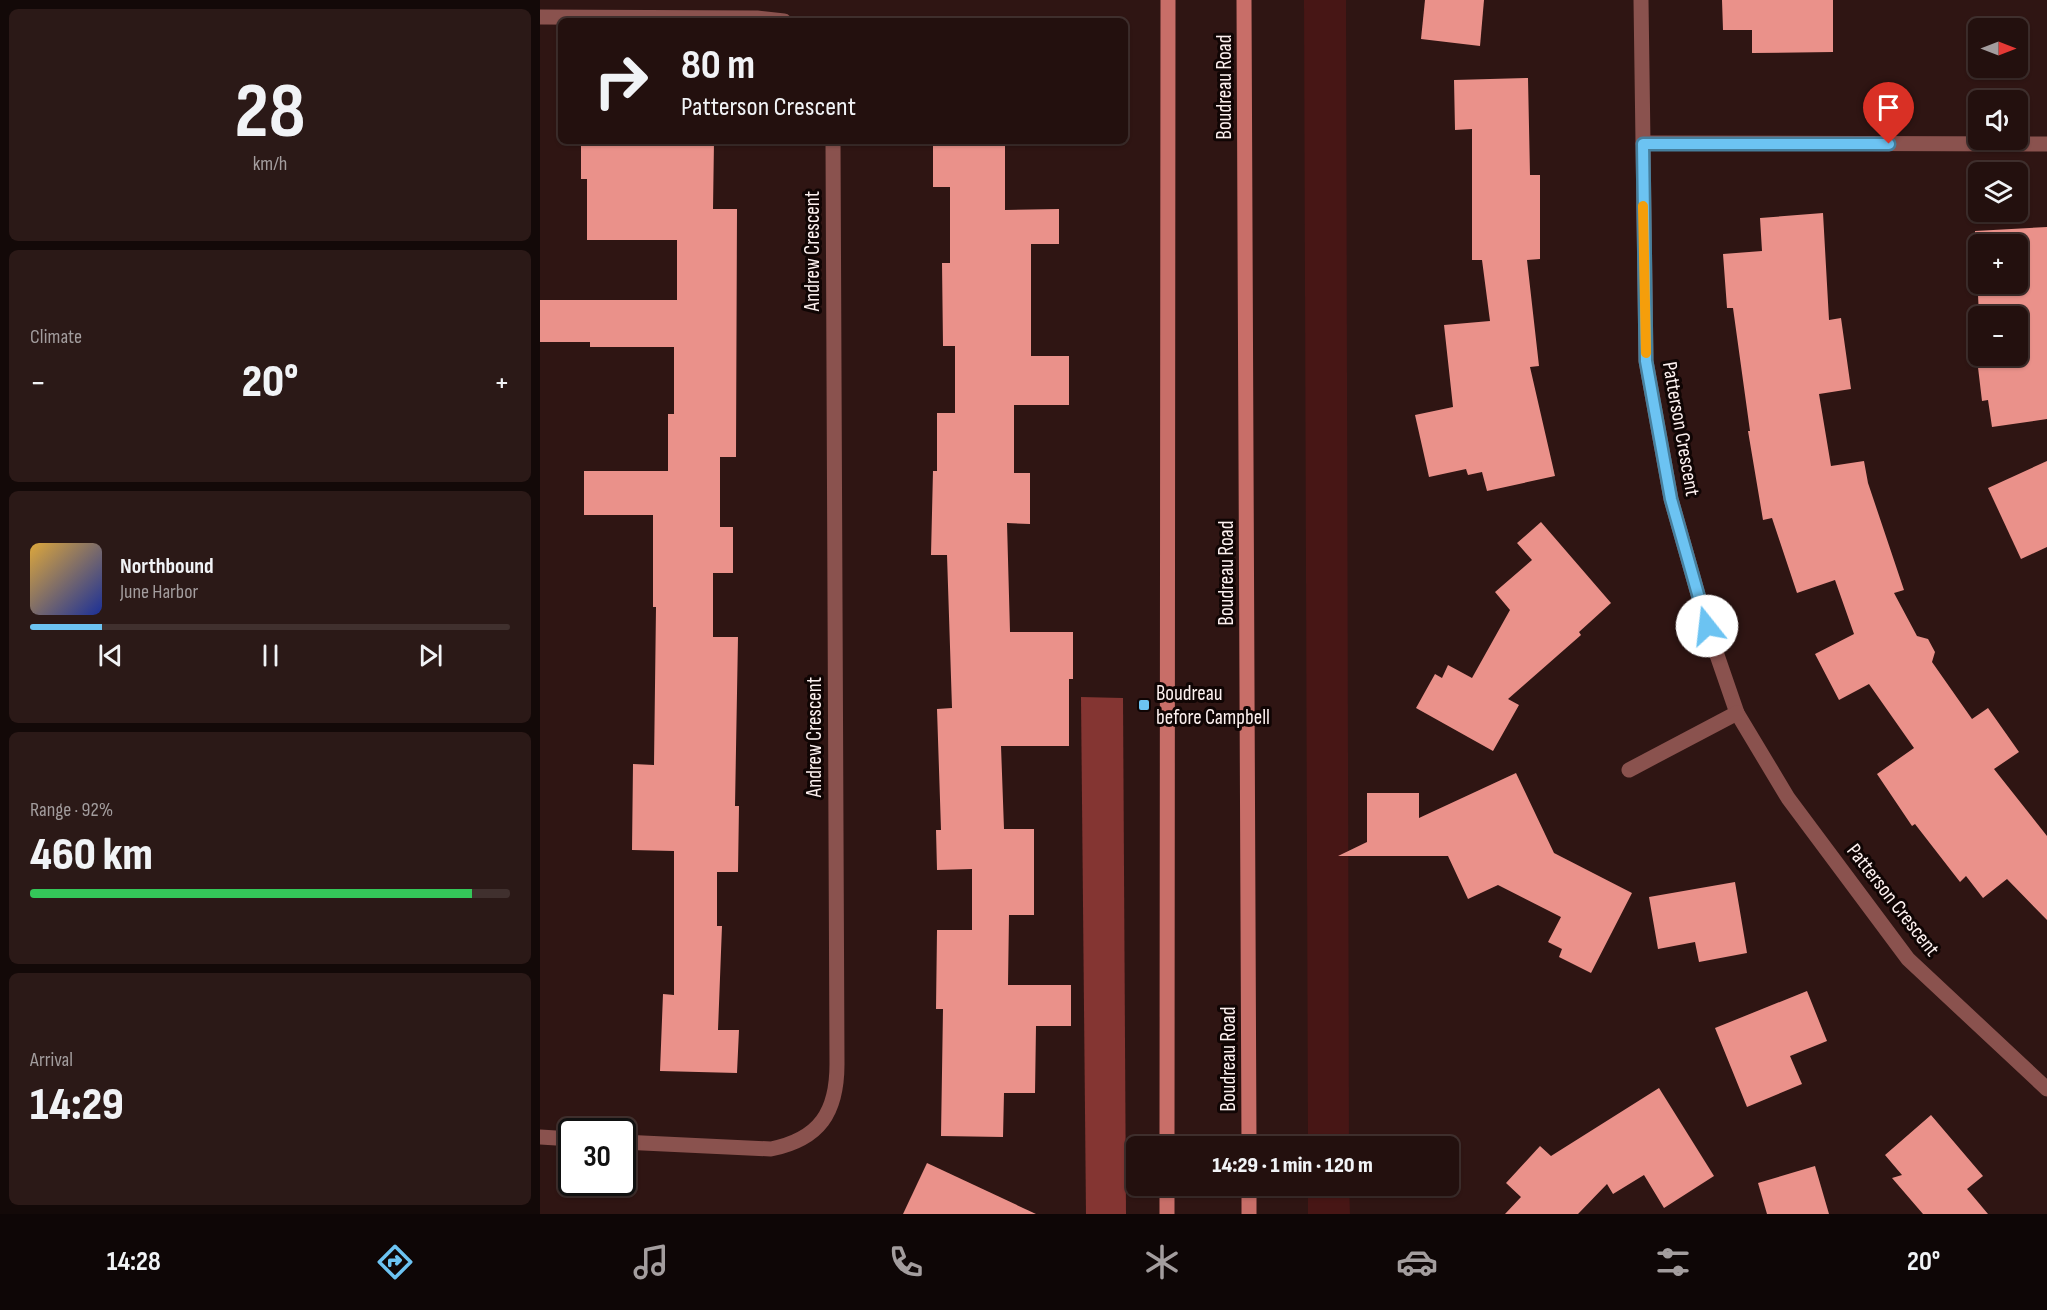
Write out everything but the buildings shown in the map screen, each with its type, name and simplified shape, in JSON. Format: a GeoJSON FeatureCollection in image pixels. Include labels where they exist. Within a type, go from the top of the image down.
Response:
{"type":"FeatureCollection","features":[{"type":"Feature","properties":{"kind":"main road"},"geometry":{"type":"LineString","coordinates":[[1167,1136],[1168,0]]}},
{"type":"Feature","properties":{"kind":"main road","name":"Boudreau Road"},"geometry":{"type":"LineString","coordinates":[[1245,0],[1249,1136]]}},
{"type":"Feature","properties":{"kind":"main road"},"geometry":{"type":"LineString","coordinates":[[1167,1196],[1167,1214]]}},
{"type":"Feature","properties":{"kind":"main road"},"geometry":{"type":"LineString","coordinates":[[1249,1196],[1249,1214]]}},
{"type":"Feature","properties":{"kind":"street","name":"Patterson Crescent"},"geometry":{"type":"LineString","coordinates":[[1641,0],[1646,361],[1671,499],[1707,626],[1737,713],[1788,798],[1908,959],[2047,1089]]}},
{"type":"Feature","properties":{"kind":"street"},"geometry":{"type":"LineString","coordinates":[[540,17],[757,18]]}},
{"type":"Feature","properties":{"kind":"street","name":"Andrew Crescent"},"geometry":{"type":"LineString","coordinates":[[636,1143],[757,1149],[786,1146],[813,1132],[829,1112],[835,1091],[837,1052],[833,144]]}},
{"type":"Feature","properties":{"kind":"street"},"geometry":{"type":"LineString","coordinates":[[1643,144],[2047,144]]}},
{"type":"Feature","properties":{"kind":"street"},"geometry":{"type":"LineString","coordinates":[[1629,770],[1737,713]]}},
{"type":"Feature","properties":{"kind":"street"},"geometry":{"type":"LineString","coordinates":[[540,1137],[558,1138]]}},
{"type":"Feature","properties":{"kind":"shaded area"},"geometry":{"type":"Polygon","coordinates":[[[1304,0],[1346,0],[1349,1136],[1308,1136],[1304,0]]]}},
{"type":"Feature","properties":{"kind":"shaded area"},"geometry":{"type":"Polygon","coordinates":[[[1081,697],[1123,698],[1126,1214],[1086,1214],[1081,697]]]}},
{"type":"Feature","properties":{"kind":"shaded area"},"geometry":{"type":"Polygon","coordinates":[[[1308,1196],[1349,1196],[1350,1214],[1308,1214],[1308,1196]]]}},
{"type":"Feature","properties":{"kind":"slow traffic"},"geometry":{"type":"LineString","coordinates":[[1643,206],[1646,353]]}},
{"type":"Feature","properties":{"kind":"place","name":"Boudreau before Campbell"},"geometry":{"type":"Point","coordinates":[1144,705]}},
{"type":"Feature","properties":{"kind":"route"},"geometry":{"type":"LineString","coordinates":[[1707,626],[1671,499],[1646,361],[1643,144],[1889,144]]}}]}
